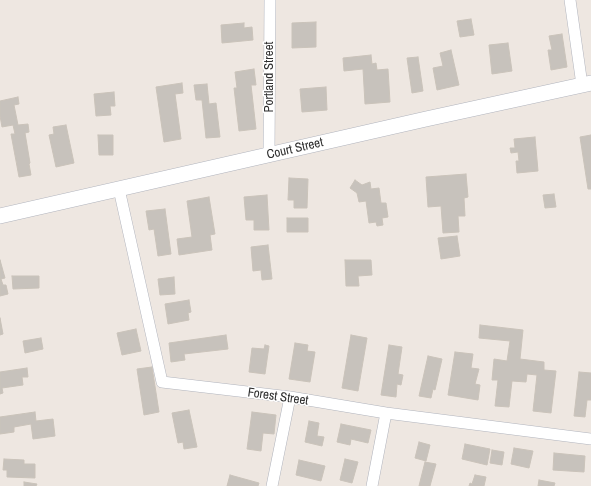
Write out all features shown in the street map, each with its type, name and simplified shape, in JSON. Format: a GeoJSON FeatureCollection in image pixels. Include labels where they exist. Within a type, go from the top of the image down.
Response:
{"type":"FeatureCollection","features":[{"type":"Feature","properties":{"kind":"main road","name":"Court Street"},"geometry":{"type":"LineString","coordinates":[[0,216],[586,84]]}},
{"type":"Feature","properties":{"kind":"street","name":"Portland Street"},"geometry":{"type":"LineString","coordinates":[[269,155],[270,0]]}},
{"type":"Feature","properties":{"kind":"street"},"geometry":{"type":"LineString","coordinates":[[570,0],[586,84]]}},
{"type":"Feature","properties":{"kind":"street","name":"Forest Street"},"geometry":{"type":"LineString","coordinates":[[119,189],[162,382],[290,398],[386,413],[591,439]]}},
{"type":"Feature","properties":{"kind":"street"},"geometry":{"type":"LineString","coordinates":[[272,486],[290,398]]}},
{"type":"Feature","properties":{"kind":"street"},"geometry":{"type":"LineString","coordinates":[[372,486],[386,413]]}},
{"type":"Feature","properties":{"kind":"building"},"geometry":{"type":"Polygon","coordinates":[[[471,19],[474,35],[460,37],[457,21],[471,19]]]}},
{"type":"Feature","properties":{"kind":"building"},"geometry":{"type":"Polygon","coordinates":[[[316,22],[316,47],[292,48],[292,23],[316,22]]]}},
{"type":"Feature","properties":{"kind":"building"},"geometry":{"type":"Polygon","coordinates":[[[244,23],[244,28],[252,27],[253,40],[222,43],[221,25],[244,23]]]}},
{"type":"Feature","properties":{"kind":"building"},"geometry":{"type":"Polygon","coordinates":[[[562,34],[567,67],[551,70],[548,50],[552,50],[549,36],[562,34]]]}},
{"type":"Feature","properties":{"kind":"building"},"geometry":{"type":"Polygon","coordinates":[[[508,43],[512,71],[492,74],[489,45],[508,43]]]}},
{"type":"Feature","properties":{"kind":"building"},"geometry":{"type":"Polygon","coordinates":[[[451,50],[459,85],[437,90],[433,68],[443,66],[440,53],[451,50]]]}},
{"type":"Feature","properties":{"kind":"building"},"geometry":{"type":"Polygon","coordinates":[[[371,55],[372,64],[376,63],[377,70],[388,69],[390,102],[365,104],[363,69],[344,71],[343,58],[371,55]]]}},
{"type":"Feature","properties":{"kind":"building"},"geometry":{"type":"Polygon","coordinates":[[[418,57],[423,91],[412,93],[407,58],[418,57]]]}},
{"type":"Feature","properties":{"kind":"building"},"geometry":{"type":"Polygon","coordinates":[[[254,69],[256,85],[251,85],[256,129],[239,131],[234,88],[237,88],[235,72],[254,69]]]}},
{"type":"Feature","properties":{"kind":"building"},"geometry":{"type":"Polygon","coordinates":[[[182,83],[183,93],[175,94],[181,139],[164,142],[156,87],[182,83]]]}},
{"type":"Feature","properties":{"kind":"building"},"geometry":{"type":"Polygon","coordinates":[[[207,84],[209,104],[216,103],[220,137],[206,138],[202,100],[196,100],[194,85],[207,84]]]}},
{"type":"Feature","properties":{"kind":"building"},"geometry":{"type":"Polygon","coordinates":[[[326,87],[327,110],[302,112],[300,89],[326,87]]]}},
{"type":"Feature","properties":{"kind":"building"},"geometry":{"type":"Polygon","coordinates":[[[114,92],[115,106],[110,106],[111,115],[96,116],[94,94],[114,92]]]}},
{"type":"Feature","properties":{"kind":"building"},"geometry":{"type":"Polygon","coordinates":[[[18,97],[19,104],[14,105],[18,125],[28,124],[29,132],[25,133],[31,175],[19,177],[11,134],[15,134],[13,125],[2,127],[0,116],[0,101],[18,97]]]}},
{"type":"Feature","properties":{"kind":"building"},"geometry":{"type":"Polygon","coordinates":[[[66,125],[74,163],[56,167],[49,135],[54,134],[53,127],[66,125]]]}},
{"type":"Feature","properties":{"kind":"building"},"geometry":{"type":"Polygon","coordinates":[[[98,135],[113,135],[113,155],[99,155],[98,135]]]}},
{"type":"Feature","properties":{"kind":"building"},"geometry":{"type":"Polygon","coordinates":[[[591,135],[591,189],[588,189],[580,137],[591,135]]]}},
{"type":"Feature","properties":{"kind":"building"},"geometry":{"type":"Polygon","coordinates":[[[535,137],[538,171],[517,173],[516,161],[519,161],[518,152],[511,153],[510,148],[515,148],[514,139],[535,137]]]}},
{"type":"Feature","properties":{"kind":"building"},"geometry":{"type":"Polygon","coordinates":[[[466,174],[468,197],[464,198],[465,216],[458,216],[459,232],[443,233],[441,206],[428,207],[426,177],[466,174]]]}},
{"type":"Feature","properties":{"kind":"building"},"geometry":{"type":"Polygon","coordinates":[[[289,178],[308,179],[307,208],[294,208],[294,200],[288,200],[289,178]]]}},
{"type":"Feature","properties":{"kind":"building"},"geometry":{"type":"Polygon","coordinates":[[[355,180],[362,185],[370,182],[371,189],[379,188],[381,203],[386,203],[388,217],[382,218],[383,225],[377,226],[376,222],[369,223],[366,201],[359,202],[357,193],[350,188],[355,180]]]}},
{"type":"Feature","properties":{"kind":"building"},"geometry":{"type":"Polygon","coordinates":[[[554,194],[556,207],[545,208],[543,195],[554,194]]]}},
{"type":"Feature","properties":{"kind":"building"},"geometry":{"type":"Polygon","coordinates":[[[267,195],[269,230],[254,230],[254,220],[246,220],[244,197],[267,195]]]}},
{"type":"Feature","properties":{"kind":"building"},"geometry":{"type":"Polygon","coordinates":[[[209,197],[215,234],[210,235],[212,250],[179,255],[177,239],[192,237],[187,201],[209,197]]]}},
{"type":"Feature","properties":{"kind":"building"},"geometry":{"type":"Polygon","coordinates":[[[165,209],[171,254],[158,256],[154,229],[149,230],[146,211],[165,209]]]}},
{"type":"Feature","properties":{"kind":"building"},"geometry":{"type":"Polygon","coordinates":[[[287,218],[308,218],[308,232],[287,232],[287,218]]]}},
{"type":"Feature","properties":{"kind":"building"},"geometry":{"type":"Polygon","coordinates":[[[457,236],[460,256],[441,259],[438,238],[457,236]]]}},
{"type":"Feature","properties":{"kind":"building"},"geometry":{"type":"Polygon","coordinates":[[[268,245],[272,279],[262,280],[261,270],[253,271],[251,247],[268,245]]]}},
{"type":"Feature","properties":{"kind":"building"},"geometry":{"type":"Polygon","coordinates":[[[0,260],[5,278],[1,279],[3,285],[6,285],[8,294],[0,296],[0,260]]]}},
{"type":"Feature","properties":{"kind":"building"},"geometry":{"type":"Polygon","coordinates":[[[345,260],[371,260],[372,275],[358,276],[359,286],[346,286],[345,260]]]}},
{"type":"Feature","properties":{"kind":"building"},"geometry":{"type":"Polygon","coordinates":[[[12,276],[39,276],[39,288],[13,289],[12,276]]]}},
{"type":"Feature","properties":{"kind":"building"},"geometry":{"type":"Polygon","coordinates":[[[174,277],[175,294],[160,295],[158,279],[174,277]]]}},
{"type":"Feature","properties":{"kind":"building"},"geometry":{"type":"Polygon","coordinates":[[[189,300],[191,312],[188,313],[189,320],[168,324],[165,304],[189,300]]]}},
{"type":"Feature","properties":{"kind":"building"},"geometry":{"type":"Polygon","coordinates":[[[0,318],[3,334],[0,335],[0,318]]]}},
{"type":"Feature","properties":{"kind":"building"},"geometry":{"type":"Polygon","coordinates":[[[480,325],[523,330],[520,359],[544,362],[544,370],[556,371],[551,413],[533,411],[537,375],[527,374],[526,382],[512,381],[509,407],[495,406],[498,380],[492,380],[494,359],[507,361],[510,341],[479,338],[480,325]]]}},
{"type":"Feature","properties":{"kind":"building"},"geometry":{"type":"Polygon","coordinates":[[[136,329],[141,351],[122,355],[117,333],[136,329]]]}},
{"type":"Feature","properties":{"kind":"building"},"geometry":{"type":"Polygon","coordinates":[[[226,335],[228,349],[184,354],[185,360],[171,362],[169,343],[226,335]]]}},
{"type":"Feature","properties":{"kind":"building"},"geometry":{"type":"Polygon","coordinates":[[[351,335],[367,338],[358,391],[342,388],[351,335]]]}},
{"type":"Feature","properties":{"kind":"building"},"geometry":{"type":"Polygon","coordinates":[[[41,338],[43,349],[25,353],[23,341],[41,338]]]}},
{"type":"Feature","properties":{"kind":"building"},"geometry":{"type":"Polygon","coordinates":[[[295,343],[308,345],[307,351],[315,352],[310,382],[289,379],[295,343]]]}},
{"type":"Feature","properties":{"kind":"building"},"geometry":{"type":"Polygon","coordinates":[[[265,345],[269,346],[265,374],[249,372],[252,348],[264,349],[265,345]]]}},
{"type":"Feature","properties":{"kind":"building"},"geometry":{"type":"Polygon","coordinates":[[[389,345],[402,347],[398,374],[403,375],[401,385],[397,384],[396,397],[381,395],[389,345]]]}},
{"type":"Feature","properties":{"kind":"building"},"geometry":{"type":"Polygon","coordinates":[[[455,352],[473,354],[471,368],[479,369],[475,384],[480,385],[478,400],[448,395],[455,352]]]}},
{"type":"Feature","properties":{"kind":"building"},"geometry":{"type":"Polygon","coordinates":[[[428,356],[442,359],[435,390],[433,389],[431,398],[419,396],[428,356]]]}},
{"type":"Feature","properties":{"kind":"building"},"geometry":{"type":"Polygon","coordinates":[[[152,367],[159,412],[144,415],[137,369],[152,367]]]}},
{"type":"Feature","properties":{"kind":"building"},"geometry":{"type":"Polygon","coordinates":[[[27,368],[28,377],[22,377],[23,385],[2,388],[3,393],[0,394],[0,372],[27,368]]]}},
{"type":"Feature","properties":{"kind":"building"},"geometry":{"type":"Polygon","coordinates":[[[579,372],[591,373],[591,400],[587,400],[585,417],[574,416],[579,372]]]}},
{"type":"Feature","properties":{"kind":"building"},"geometry":{"type":"Polygon","coordinates":[[[189,410],[197,447],[184,449],[183,442],[178,443],[172,413],[189,410]]]}},
{"type":"Feature","properties":{"kind":"building"},"geometry":{"type":"Polygon","coordinates":[[[35,412],[36,421],[53,419],[55,436],[33,439],[31,424],[14,427],[14,432],[0,434],[0,417],[35,412]]]}},
{"type":"Feature","properties":{"kind":"building"},"geometry":{"type":"Polygon","coordinates":[[[252,412],[276,415],[274,434],[263,433],[261,451],[247,449],[252,412]]]}},
{"type":"Feature","properties":{"kind":"building"},"geometry":{"type":"Polygon","coordinates":[[[309,421],[319,423],[317,436],[324,437],[322,446],[305,442],[309,421]]]}},
{"type":"Feature","properties":{"kind":"building"},"geometry":{"type":"Polygon","coordinates":[[[341,424],[371,430],[368,443],[351,439],[350,445],[337,442],[341,424]]]}},
{"type":"Feature","properties":{"kind":"building"},"geometry":{"type":"Polygon","coordinates":[[[419,442],[430,445],[426,461],[415,458],[419,442]]]}},
{"type":"Feature","properties":{"kind":"building"},"geometry":{"type":"Polygon","coordinates":[[[465,444],[490,449],[487,465],[462,459],[465,444]]]}},
{"type":"Feature","properties":{"kind":"building"},"geometry":{"type":"Polygon","coordinates":[[[514,448],[533,451],[529,468],[511,464],[514,448]]]}},
{"type":"Feature","properties":{"kind":"building"},"geometry":{"type":"Polygon","coordinates":[[[492,450],[504,452],[502,465],[490,463],[492,450]]]}},
{"type":"Feature","properties":{"kind":"building"},"geometry":{"type":"Polygon","coordinates":[[[554,453],[585,456],[584,472],[553,470],[554,453]]]}},
{"type":"Feature","properties":{"kind":"building"},"geometry":{"type":"Polygon","coordinates":[[[4,459],[24,460],[24,464],[35,464],[35,478],[7,477],[7,470],[3,470],[4,459]]]}},
{"type":"Feature","properties":{"kind":"building"},"geometry":{"type":"Polygon","coordinates":[[[345,459],[358,462],[352,483],[340,480],[345,459]]]}},
{"type":"Feature","properties":{"kind":"building"},"geometry":{"type":"Polygon","coordinates":[[[299,460],[325,466],[321,481],[296,475],[299,460]]]}},
{"type":"Feature","properties":{"kind":"building"},"geometry":{"type":"Polygon","coordinates":[[[425,462],[436,464],[430,486],[419,486],[425,462]]]}},
{"type":"Feature","properties":{"kind":"building"},"geometry":{"type":"Polygon","coordinates":[[[230,475],[259,483],[258,486],[227,486],[230,475]]]}},
{"type":"Feature","properties":{"kind":"building"},"geometry":{"type":"Polygon","coordinates":[[[475,475],[486,477],[484,486],[469,486],[470,483],[472,484],[475,475]]]}},
{"type":"Feature","properties":{"kind":"building"},"geometry":{"type":"Polygon","coordinates":[[[539,480],[555,483],[554,486],[538,486],[539,480]]]}},
{"type":"Feature","properties":{"kind":"building"},"geometry":{"type":"Polygon","coordinates":[[[24,482],[37,484],[36,486],[24,486],[24,482]]]}}]}
